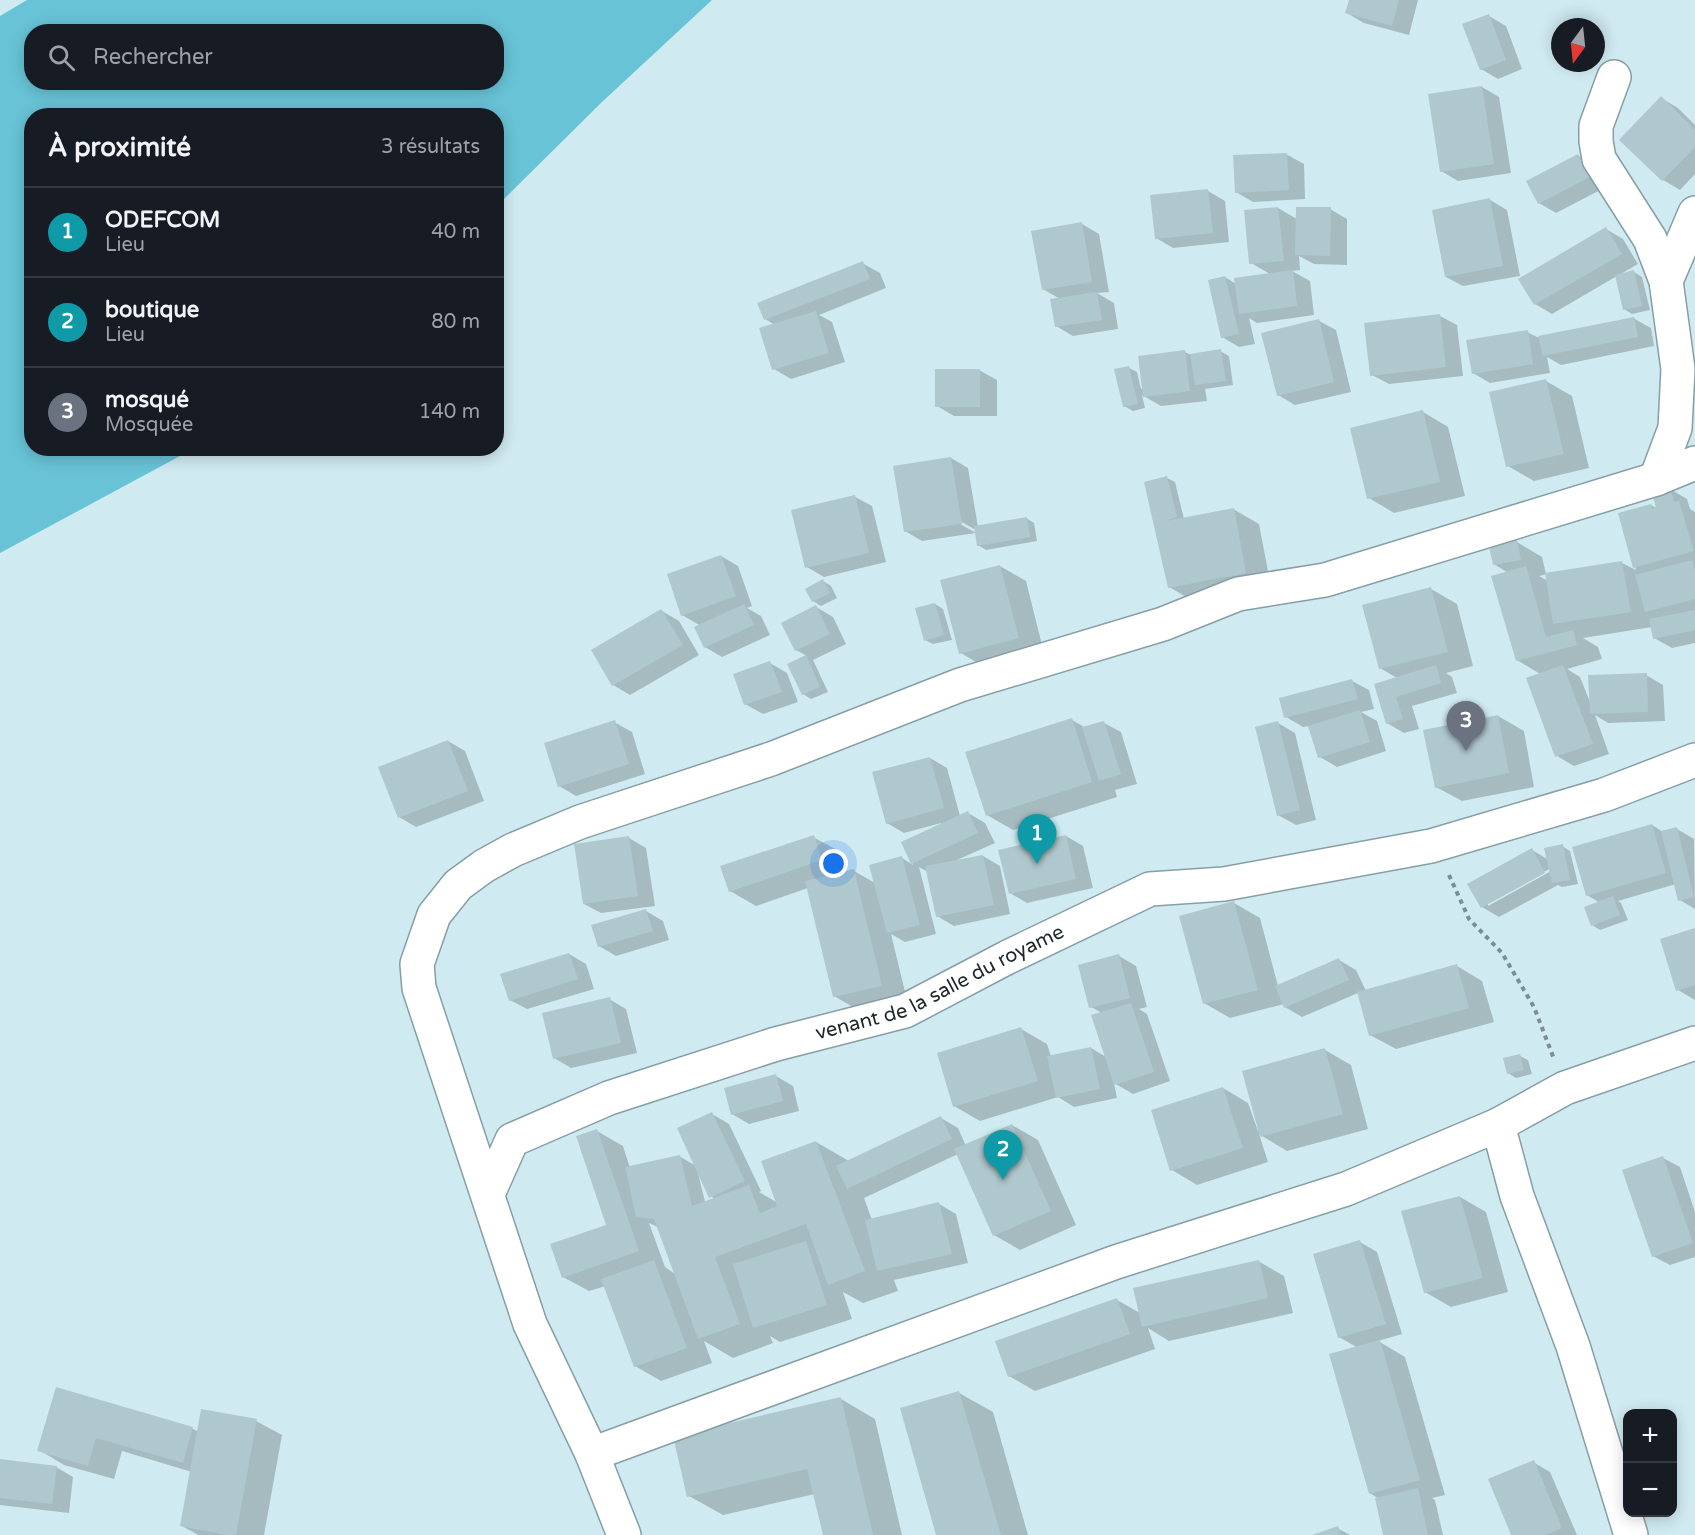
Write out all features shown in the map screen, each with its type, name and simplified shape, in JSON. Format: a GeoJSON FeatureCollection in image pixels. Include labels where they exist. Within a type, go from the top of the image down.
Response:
{"type":"FeatureCollection","features":[{"type":"Feature","properties":{"kind":"street"},"geometry":{"type":"LineString","coordinates":[[1614,77],[1596,126],[1599,159],[1650,239],[1666,281],[1678,369],[1675,428],[1656,479]]}},
{"type":"Feature","properties":{"kind":"street"},"geometry":{"type":"LineString","coordinates":[[1666,281],[1695,213]]}},
{"type":"Feature","properties":{"kind":"street"},"geometry":{"type":"LineString","coordinates":[[624,1535],[592,1454],[530,1324],[419,988],[417,964],[434,915],[458,885],[513,849],[580,822],[771,759],[960,686],[1163,624],[1238,594],[1325,580],[1656,479],[1695,463]]}},
{"type":"Feature","properties":{"kind":"street","name":"venant de la salle du royame"},"geometry":{"type":"LineString","coordinates":[[488,1194],[512,1140],[609,1098],[776,1044],[905,1011],[1008,957],[1150,889],[1224,884],[1431,846],[1604,795],[1695,760]]}},
{"type":"Feature","properties":{"kind":"street"},"geometry":{"type":"LineString","coordinates":[[592,1454],[1116,1262],[1346,1189],[1498,1125],[1565,1088],[1695,1043]]}},
{"type":"Feature","properties":{"kind":"street"},"geometry":{"type":"LineString","coordinates":[[1498,1125],[1517,1196],[1573,1346],[1631,1535]]}},
{"type":"Feature","properties":{"kind":"path"},"geometry":{"type":"LineString","coordinates":[[1431,846],[1443,863],[1469,919],[1502,952],[1534,1007],[1565,1088]]}},
{"type":"Feature","properties":{"kind":"water"},"geometry":{"type":"Polygon","coordinates":[[[27,0],[712,0],[602,102],[504,199],[504,108],[24,108],[24,456],[180,456],[0,553],[0,16],[27,0]]]}},
{"type":"Feature","properties":{"kind":"building"},"geometry":{"type":"Polygon","coordinates":[[[1349,0],[1399,0],[1392,26],[1345,13],[1349,0]]]}},
{"type":"Feature","properties":{"kind":"building"},"geometry":{"type":"Polygon","coordinates":[[[1489,14],[1506,60],[1480,70],[1462,24],[1489,14]]]}},
{"type":"Feature","properties":{"kind":"building"},"geometry":{"type":"Polygon","coordinates":[[[1482,86],[1494,164],[1440,172],[1428,94],[1482,86]]]}},
{"type":"Feature","properties":{"kind":"building"},"geometry":{"type":"Polygon","coordinates":[[[1661,96],[1695,130],[1695,147],[1662,181],[1619,140],[1661,96]]]}},
{"type":"Feature","properties":{"kind":"building"},"geometry":{"type":"Polygon","coordinates":[[[1287,153],[1289,190],[1235,193],[1233,155],[1287,153]]]}},
{"type":"Feature","properties":{"kind":"building"},"geometry":{"type":"Polygon","coordinates":[[[1578,154],[1590,177],[1538,204],[1526,181],[1578,154]]]}},
{"type":"Feature","properties":{"kind":"building"},"geometry":{"type":"Polygon","coordinates":[[[1208,189],[1213,233],[1155,239],[1150,195],[1208,189]]]}},
{"type":"Feature","properties":{"kind":"building"},"geometry":{"type":"Polygon","coordinates":[[[1490,198],[1503,266],[1445,277],[1432,210],[1490,198]]]}},
{"type":"Feature","properties":{"kind":"building"},"geometry":{"type":"Polygon","coordinates":[[[1278,207],[1284,261],[1249,264],[1244,210],[1278,207]]]}},
{"type":"Feature","properties":{"kind":"building"},"geometry":{"type":"Polygon","coordinates":[[[1296,207],[1331,207],[1330,256],[1295,255],[1296,207]]]}},
{"type":"Feature","properties":{"kind":"building"},"geometry":{"type":"Polygon","coordinates":[[[1082,222],[1092,282],[1042,290],[1031,231],[1082,222]]]}},
{"type":"Feature","properties":{"kind":"building"},"geometry":{"type":"Polygon","coordinates":[[[1606,227],[1622,254],[1534,305],[1518,279],[1606,227]]]}},
{"type":"Feature","properties":{"kind":"building"},"geometry":{"type":"Polygon","coordinates":[[[863,261],[870,279],[764,320],[757,303],[863,261]]]}},
{"type":"Feature","properties":{"kind":"building"},"geometry":{"type":"Polygon","coordinates":[[[1293,270],[1297,306],[1239,314],[1234,278],[1293,270]]]}},
{"type":"Feature","properties":{"kind":"building"},"geometry":{"type":"Polygon","coordinates":[[[1634,270],[1642,306],[1623,310],[1615,275],[1634,270]]]}},
{"type":"Feature","properties":{"kind":"building"},"geometry":{"type":"Polygon","coordinates":[[[1225,276],[1239,334],[1221,338],[1208,280],[1225,276]]]}},
{"type":"Feature","properties":{"kind":"building"},"geometry":{"type":"Polygon","coordinates":[[[1097,292],[1102,320],[1055,327],[1050,299],[1097,292]]]}},
{"type":"Feature","properties":{"kind":"building"},"geometry":{"type":"Polygon","coordinates":[[[816,311],[829,353],[772,370],[759,328],[816,311]]]}},
{"type":"Feature","properties":{"kind":"building"},"geometry":{"type":"Polygon","coordinates":[[[1440,314],[1446,367],[1370,376],[1364,323],[1440,314]]]}},
{"type":"Feature","properties":{"kind":"building"},"geometry":{"type":"Polygon","coordinates":[[[1634,317],[1638,337],[1543,356],[1538,336],[1634,317]]]}},
{"type":"Feature","properties":{"kind":"building"},"geometry":{"type":"Polygon","coordinates":[[[1319,319],[1334,382],[1277,396],[1261,333],[1319,319]]]}},
{"type":"Feature","properties":{"kind":"building"},"geometry":{"type":"Polygon","coordinates":[[[1528,330],[1533,364],[1472,374],[1466,340],[1528,330]]]}},
{"type":"Feature","properties":{"kind":"building"},"geometry":{"type":"Polygon","coordinates":[[[1221,349],[1226,381],[1195,385],[1190,354],[1221,349]]]}},
{"type":"Feature","properties":{"kind":"building"},"geometry":{"type":"Polygon","coordinates":[[[1185,350],[1190,391],[1143,397],[1138,356],[1185,350]]]}},
{"type":"Feature","properties":{"kind":"building"},"geometry":{"type":"Polygon","coordinates":[[[1129,366],[1138,404],[1123,407],[1114,369],[1129,366]]]}},
{"type":"Feature","properties":{"kind":"building"},"geometry":{"type":"Polygon","coordinates":[[[935,369],[980,369],[980,407],[935,407],[935,369]]]}},
{"type":"Feature","properties":{"kind":"building"},"geometry":{"type":"Polygon","coordinates":[[[1546,379],[1564,454],[1506,467],[1489,392],[1546,379]]]}},
{"type":"Feature","properties":{"kind":"building"},"geometry":{"type":"Polygon","coordinates":[[[1423,410],[1440,482],[1367,499],[1350,428],[1423,410]]]}},
{"type":"Feature","properties":{"kind":"building"},"geometry":{"type":"Polygon","coordinates":[[[951,457],[962,524],[904,532],[893,466],[951,457]]]}},
{"type":"Feature","properties":{"kind":"building"},"geometry":{"type":"Polygon","coordinates":[[[1167,476],[1177,517],[1166,521],[1234,508],[1246,573],[1168,588],[1144,482],[1167,476]]]}},
{"type":"Feature","properties":{"kind":"building"},"geometry":{"type":"Polygon","coordinates":[[[1670,487],[1674,502],[1679,501],[1694,551],[1633,568],[1618,513],[1651,504],[1652,509],[1656,508],[1652,493],[1670,487]]]}},
{"type":"Feature","properties":{"kind":"building"},"geometry":{"type":"Polygon","coordinates":[[[855,495],[869,553],[805,568],[791,510],[855,495]]]}},
{"type":"Feature","properties":{"kind":"building"},"geometry":{"type":"Polygon","coordinates":[[[1027,517],[1030,537],[977,546],[974,526],[1027,517]]]}},
{"type":"Feature","properties":{"kind":"building"},"geometry":{"type":"Polygon","coordinates":[[[1517,540],[1521,560],[1493,565],[1489,546],[1517,540]]]}},
{"type":"Feature","properties":{"kind":"building"},"geometry":{"type":"Polygon","coordinates":[[[721,555],[736,596],[681,616],[667,574],[721,555]]]}},
{"type":"Feature","properties":{"kind":"building"},"geometry":{"type":"Polygon","coordinates":[[[1692,560],[1695,570],[1695,599],[1645,612],[1635,575],[1692,560]]]}},
{"type":"Feature","properties":{"kind":"building"},"geometry":{"type":"Polygon","coordinates":[[[1622,561],[1631,612],[1553,624],[1545,573],[1622,561]]]}},
{"type":"Feature","properties":{"kind":"building"},"geometry":{"type":"Polygon","coordinates":[[[1000,565],[1019,638],[959,654],[940,580],[1000,565]]]}},
{"type":"Feature","properties":{"kind":"building"},"geometry":{"type":"Polygon","coordinates":[[[1526,566],[1546,637],[1573,630],[1577,645],[1516,661],[1491,576],[1526,566]]]}},
{"type":"Feature","properties":{"kind":"building"},"geometry":{"type":"Polygon","coordinates":[[[823,579],[830,593],[812,602],[805,589],[823,579]]]}},
{"type":"Feature","properties":{"kind":"building"},"geometry":{"type":"Polygon","coordinates":[[[1431,587],[1448,652],[1379,669],[1362,605],[1431,587]]]}},
{"type":"Feature","properties":{"kind":"building"},"geometry":{"type":"Polygon","coordinates":[[[935,603],[944,635],[924,641],[915,608],[935,603]]]}},
{"type":"Feature","properties":{"kind":"building"},"geometry":{"type":"Polygon","coordinates":[[[744,604],[754,625],[704,648],[694,627],[744,604]]]}},
{"type":"Feature","properties":{"kind":"building"},"geometry":{"type":"Polygon","coordinates":[[[816,605],[830,634],[795,651],[781,623],[816,605]]]}},
{"type":"Feature","properties":{"kind":"building"},"geometry":{"type":"Polygon","coordinates":[[[661,609],[683,645],[612,686],[591,650],[661,609]]]}},
{"type":"Feature","properties":{"kind":"building"},"geometry":{"type":"Polygon","coordinates":[[[1695,610],[1695,630],[1653,639],[1649,619],[1695,610]]]}},
{"type":"Feature","properties":{"kind":"building"},"geometry":{"type":"Polygon","coordinates":[[[806,655],[820,687],[802,695],[787,664],[806,655]]]}},
{"type":"Feature","properties":{"kind":"building"},"geometry":{"type":"Polygon","coordinates":[[[770,661],[782,692],[744,705],[733,674],[770,661]]]}},
{"type":"Feature","properties":{"kind":"building"},"geometry":{"type":"Polygon","coordinates":[[[1436,665],[1441,683],[1396,697],[1403,719],[1386,724],[1374,684],[1436,665]]]}},
{"type":"Feature","properties":{"kind":"building"},"geometry":{"type":"Polygon","coordinates":[[[1563,665],[1593,744],[1555,757],[1526,678],[1563,665]]]}},
{"type":"Feature","properties":{"kind":"building"},"geometry":{"type":"Polygon","coordinates":[[[1647,673],[1648,712],[1590,714],[1588,675],[1647,673]]]}},
{"type":"Feature","properties":{"kind":"building"},"geometry":{"type":"Polygon","coordinates":[[[1352,679],[1358,699],[1284,718],[1279,698],[1352,679]]]}},
{"type":"Feature","properties":{"kind":"building"},"geometry":{"type":"Polygon","coordinates":[[[1360,710],[1370,742],[1318,758],[1308,726],[1360,710]]]}},
{"type":"Feature","properties":{"kind":"building"},"geometry":{"type":"Polygon","coordinates":[[[1498,715],[1509,773],[1435,788],[1423,730],[1498,715]]]}},
{"type":"Feature","properties":{"kind":"building"},"geometry":{"type":"Polygon","coordinates":[[[1072,718],[1092,782],[986,816],[965,752],[1072,718]]]}},
{"type":"Feature","properties":{"kind":"building"},"geometry":{"type":"Polygon","coordinates":[[[615,720],[629,764],[558,787],[544,743],[615,720]]]}},
{"type":"Feature","properties":{"kind":"building"},"geometry":{"type":"Polygon","coordinates":[[[1104,721],[1121,774],[1099,781],[1082,727],[1104,721]]]}},
{"type":"Feature","properties":{"kind":"building"},"geometry":{"type":"Polygon","coordinates":[[[1278,721],[1300,810],[1277,816],[1255,727],[1278,721]]]}},
{"type":"Feature","properties":{"kind":"building"},"geometry":{"type":"Polygon","coordinates":[[[448,740],[468,791],[398,818],[378,767],[448,740]]]}},
{"type":"Feature","properties":{"kind":"building"},"geometry":{"type":"Polygon","coordinates":[[[930,757],[944,808],[886,824],[872,772],[930,757]]]}},
{"type":"Feature","properties":{"kind":"building"},"geometry":{"type":"Polygon","coordinates":[[[968,811],[978,833],[911,864],[901,842],[968,811]]]}},
{"type":"Feature","properties":{"kind":"building"},"geometry":{"type":"Polygon","coordinates":[[[1652,824],[1666,873],[1586,896],[1572,847],[1652,824]]]}},
{"type":"Feature","properties":{"kind":"building"},"geometry":{"type":"Polygon","coordinates":[[[1677,827],[1694,897],[1678,901],[1661,831],[1677,827]]]}},
{"type":"Feature","properties":{"kind":"building"},"geometry":{"type":"Polygon","coordinates":[[[814,835],[822,860],[729,892],[720,866],[814,835]]]}},
{"type":"Feature","properties":{"kind":"building"},"geometry":{"type":"Polygon","coordinates":[[[1066,835],[1076,879],[1009,894],[998,850],[1066,835]]]}},
{"type":"Feature","properties":{"kind":"building"},"geometry":{"type":"Polygon","coordinates":[[[629,836],[638,896],[583,904],[574,844],[629,836]]]}},
{"type":"Feature","properties":{"kind":"building"},"geometry":{"type":"Polygon","coordinates":[[[1563,844],[1570,880],[1552,883],[1544,848],[1563,844]]]}},
{"type":"Feature","properties":{"kind":"building"},"geometry":{"type":"Polygon","coordinates":[[[1532,848],[1545,873],[1481,908],[1467,884],[1532,848]]]}},
{"type":"Feature","properties":{"kind":"building"},"geometry":{"type":"Polygon","coordinates":[[[983,855],[994,905],[936,917],[925,866],[983,855]]]}},
{"type":"Feature","properties":{"kind":"building"},"geometry":{"type":"Polygon","coordinates":[[[902,856],[920,925],[887,933],[869,865],[902,856]]]}},
{"type":"Feature","properties":{"kind":"building"},"geometry":{"type":"Polygon","coordinates":[[[854,869],[882,986],[833,997],[805,881],[854,869]]]}},
{"type":"Feature","properties":{"kind":"building"},"geometry":{"type":"Polygon","coordinates":[[[1613,896],[1620,915],[1591,926],[1584,907],[1613,896]]]}},
{"type":"Feature","properties":{"kind":"building"},"geometry":{"type":"Polygon","coordinates":[[[1234,901],[1258,990],[1203,1004],[1179,916],[1234,901]]]}},
{"type":"Feature","properties":{"kind":"building"},"geometry":{"type":"Polygon","coordinates":[[[646,909],[653,931],[598,947],[591,925],[646,909]]]}},
{"type":"Feature","properties":{"kind":"building"},"geometry":{"type":"Polygon","coordinates":[[[1695,928],[1695,985],[1676,991],[1660,939],[1695,928]]]}},
{"type":"Feature","properties":{"kind":"building"},"geometry":{"type":"Polygon","coordinates":[[[569,953],[578,979],[509,1001],[500,974],[569,953]]]}},
{"type":"Feature","properties":{"kind":"building"},"geometry":{"type":"Polygon","coordinates":[[[1119,954],[1130,998],[1089,1008],[1078,965],[1119,954]]]}},
{"type":"Feature","properties":{"kind":"building"},"geometry":{"type":"Polygon","coordinates":[[[1339,958],[1349,980],[1284,1008],[1275,986],[1339,958]]]}},
{"type":"Feature","properties":{"kind":"building"},"geometry":{"type":"Polygon","coordinates":[[[1457,964],[1469,1008],[1369,1036],[1357,992],[1457,964]]]}},
{"type":"Feature","properties":{"kind":"building"},"geometry":{"type":"Polygon","coordinates":[[[610,997],[621,1043],[553,1059],[542,1013],[610,997]]]}},
{"type":"Feature","properties":{"kind":"building"},"geometry":{"type":"Polygon","coordinates":[[[1131,1003],[1154,1072],[1114,1085],[1091,1015],[1131,1003]]]}},
{"type":"Feature","properties":{"kind":"building"},"geometry":{"type":"Polygon","coordinates":[[[1021,1027],[1038,1081],[953,1107],[937,1053],[1021,1027]]]}},
{"type":"Feature","properties":{"kind":"building"},"geometry":{"type":"Polygon","coordinates":[[[1091,1047],[1100,1089],[1056,1098],[1047,1056],[1091,1047]]]}},
{"type":"Feature","properties":{"kind":"building"},"geometry":{"type":"Polygon","coordinates":[[[1325,1048],[1343,1114],[1260,1137],[1242,1071],[1325,1048]]]}},
{"type":"Feature","properties":{"kind":"building"},"geometry":{"type":"Polygon","coordinates":[[[1520,1054],[1524,1070],[1507,1074],[1503,1058],[1520,1054]]]}},
{"type":"Feature","properties":{"kind":"building"},"geometry":{"type":"Polygon","coordinates":[[[776,1074],[783,1101],[731,1115],[724,1088],[776,1074]]]}},
{"type":"Feature","properties":{"kind":"building"},"geometry":{"type":"Polygon","coordinates":[[[1223,1087],[1243,1148],[1170,1171],[1151,1110],[1223,1087]]]}},
{"type":"Feature","properties":{"kind":"building"},"geometry":{"type":"Polygon","coordinates":[[[712,1112],[745,1181],[709,1198],[677,1128],[712,1112]]]}},
{"type":"Feature","properties":{"kind":"building"},"geometry":{"type":"Polygon","coordinates":[[[941,1116],[952,1139],[847,1189],[836,1166],[941,1116]]]}},
{"type":"Feature","properties":{"kind":"building"},"geometry":{"type":"Polygon","coordinates":[[[1012,1124],[1051,1211],[993,1236],[954,1149],[1012,1124]]]}},
{"type":"Feature","properties":{"kind":"building"},"geometry":{"type":"Polygon","coordinates":[[[597,1129],[639,1251],[562,1278],[550,1244],[606,1225],[576,1136],[597,1129]]]}},
{"type":"Feature","properties":{"kind":"building"},"geometry":{"type":"Polygon","coordinates":[[[816,1141],[865,1271],[828,1285],[806,1224],[715,1257],[740,1324],[698,1339],[654,1219],[636,1217],[625,1167],[680,1155],[692,1206],[749,1185],[760,1213],[777,1206],[761,1161],[816,1141]]]}},
{"type":"Feature","properties":{"kind":"building"},"geometry":{"type":"Polygon","coordinates":[[[1663,1156],[1693,1243],[1652,1257],[1622,1170],[1663,1156]]]}},
{"type":"Feature","properties":{"kind":"building"},"geometry":{"type":"Polygon","coordinates":[[[1460,1196],[1483,1278],[1424,1293],[1401,1211],[1460,1196]]]}},
{"type":"Feature","properties":{"kind":"building"},"geometry":{"type":"Polygon","coordinates":[[[939,1202],[952,1254],[877,1271],[865,1220],[939,1202]]]}},
{"type":"Feature","properties":{"kind":"building"},"geometry":{"type":"Polygon","coordinates":[[[1360,1240],[1386,1324],[1338,1338],[1313,1254],[1360,1240]]]}},
{"type":"Feature","properties":{"kind":"building"},"geometry":{"type":"Polygon","coordinates":[[[806,1241],[827,1305],[753,1328],[733,1264],[806,1241]]]}},
{"type":"Feature","properties":{"kind":"building"},"geometry":{"type":"Polygon","coordinates":[[[654,1260],[687,1348],[634,1367],[601,1279],[654,1260]]]}},
{"type":"Feature","properties":{"kind":"building"},"geometry":{"type":"Polygon","coordinates":[[[1259,1260],[1268,1298],[1142,1327],[1133,1288],[1259,1260]]]}},
{"type":"Feature","properties":{"kind":"building"},"geometry":{"type":"Polygon","coordinates":[[[1117,1298],[1130,1334],[1008,1377],[995,1341],[1117,1298]]]}},
{"type":"Feature","properties":{"kind":"building"},"geometry":{"type":"Polygon","coordinates":[[[1380,1340],[1420,1480],[1369,1494],[1329,1354],[1380,1340]]]}},
{"type":"Feature","properties":{"kind":"building"},"geometry":{"type":"Polygon","coordinates":[[[56,1387],[193,1427],[183,1463],[96,1438],[88,1466],[37,1451],[56,1387]]]}},
{"type":"Feature","properties":{"kind":"building"},"geometry":{"type":"Polygon","coordinates":[[[959,1391],[1001,1535],[936,1535],[900,1408],[959,1391]]]}},
{"type":"Feature","properties":{"kind":"building"},"geometry":{"type":"Polygon","coordinates":[[[841,1397],[873,1535],[823,1535],[807,1469],[687,1497],[673,1436],[841,1397]]]}},
{"type":"Feature","properties":{"kind":"building"},"geometry":{"type":"Polygon","coordinates":[[[201,1409],[257,1419],[236,1535],[180,1526],[201,1409]]]}},
{"type":"Feature","properties":{"kind":"building"},"geometry":{"type":"Polygon","coordinates":[[[0,1459],[57,1466],[52,1504],[0,1498],[0,1459]]]}},
{"type":"Feature","properties":{"kind":"building"},"geometry":{"type":"Polygon","coordinates":[[[1534,1460],[1562,1528],[1546,1535],[1511,1535],[1488,1479],[1534,1460]]]}},
{"type":"Feature","properties":{"kind":"building"},"geometry":{"type":"Polygon","coordinates":[[[1418,1488],[1428,1535],[1383,1535],[1375,1498],[1418,1488]]]}},
{"type":"Feature","properties":{"kind":"building"},"geometry":{"type":"Polygon","coordinates":[[[1338,1526],[1341,1535],[1312,1535],[1338,1526]]]}},
{"type":"Feature","properties":{"kind":"place","name":"mosqué"},"geometry":{"type":"Point","coordinates":[1466,751]}},
{"type":"Feature","properties":{"kind":"place","name":"ODEFCOM"},"geometry":{"type":"Point","coordinates":[1037,864]}},
{"type":"Feature","properties":{"kind":"place","name":"boutique"},"geometry":{"type":"Point","coordinates":[1003,1180]}}]}
